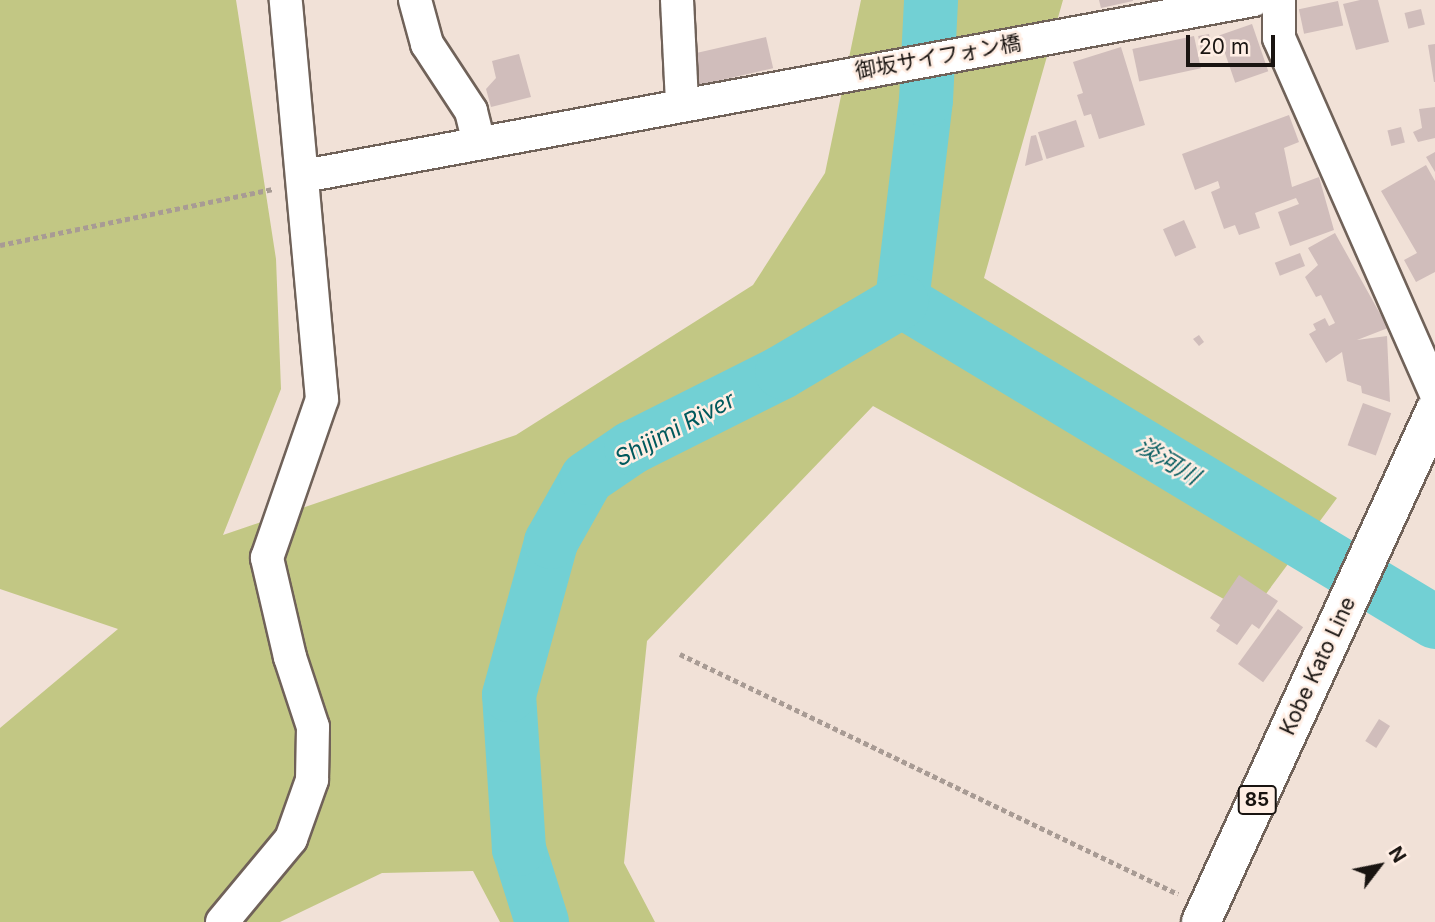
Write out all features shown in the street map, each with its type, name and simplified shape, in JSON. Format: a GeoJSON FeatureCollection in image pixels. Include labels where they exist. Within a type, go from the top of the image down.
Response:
{"type":"FeatureCollection","features":[{"type":"Feature","properties":{"kind":"main road","name":"Kobe Kato Line"},"geometry":{"type":"LineString","coordinates":[[1204,915],[1435,411]]}},
{"type":"Feature","properties":{"kind":"street"},"geometry":{"type":"LineString","coordinates":[[226,919],[291,839],[312,780],[313,727],[290,657],[267,558],[321,399],[304,176],[286,0]]}},
{"type":"Feature","properties":{"kind":"street"},"geometry":{"type":"LineString","coordinates":[[415,0],[427,44],[471,111],[479,142]]}},
{"type":"Feature","properties":{"kind":"street"},"geometry":{"type":"LineString","coordinates":[[677,0],[682,103]]}},
{"type":"Feature","properties":{"kind":"street","name":"御坂サイフォン橋"},"geometry":{"type":"LineString","coordinates":[[304,176],[682,103],[1254,0]]}},
{"type":"Feature","properties":{"kind":"street"},"geometry":{"type":"LineString","coordinates":[[1279,0],[1279,38],[1435,392]]}},
{"type":"Feature","properties":{"kind":"path"},"geometry":{"type":"LineString","coordinates":[[0,245],[286,187],[304,176]]}},
{"type":"Feature","properties":{"kind":"path"},"geometry":{"type":"LineString","coordinates":[[680,654],[1204,915]]}},
{"type":"Feature","properties":{"kind":"green space"},"geometry":{"type":"Polygon","coordinates":[[[0,0],[236,0],[276,259],[281,389],[223,535],[516,435],[753,285],[825,173],[861,0],[1063,0],[984,278],[1337,498],[1251,614],[873,406],[647,641],[624,863],[655,922],[500,922],[473,871],[382,873],[280,922],[0,922],[0,728],[118,629],[0,589],[0,0]]]}},
{"type":"Feature","properties":{"kind":"building"},"geometry":{"type":"Polygon","coordinates":[[[1099,0],[1133,0],[1133,1],[1101,8],[1099,0]]]}},
{"type":"Feature","properties":{"kind":"building"},"geometry":{"type":"Polygon","coordinates":[[[1378,0],[1389,42],[1356,50],[1343,4],[1378,0]]]}},
{"type":"Feature","properties":{"kind":"building"},"geometry":{"type":"Polygon","coordinates":[[[1338,1],[1343,25],[1304,34],[1299,9],[1338,1]]]}},
{"type":"Feature","properties":{"kind":"building"},"geometry":{"type":"Polygon","coordinates":[[[1421,9],[1425,25],[1408,29],[1405,13],[1421,9]]]}},
{"type":"Feature","properties":{"kind":"building"},"geometry":{"type":"Polygon","coordinates":[[[1252,24],[1268,71],[1235,83],[1219,35],[1252,24]]]}},
{"type":"Feature","properties":{"kind":"building"},"geometry":{"type":"Polygon","coordinates":[[[1209,34],[1213,55],[1202,57],[1198,36],[1209,34]]]}},
{"type":"Feature","properties":{"kind":"building"},"geometry":{"type":"Polygon","coordinates":[[[1194,36],[1201,68],[1139,81],[1132,49],[1194,36]]]}},
{"type":"Feature","properties":{"kind":"building"},"geometry":{"type":"Polygon","coordinates":[[[766,37],[773,68],[698,86],[691,54],[766,37]]]}},
{"type":"Feature","properties":{"kind":"building"},"geometry":{"type":"Polygon","coordinates":[[[1435,44],[1435,82],[1434,82],[1428,45],[1435,44]]]}},
{"type":"Feature","properties":{"kind":"building"},"geometry":{"type":"Polygon","coordinates":[[[1121,47],[1145,125],[1099,139],[1091,114],[1084,116],[1077,95],[1083,93],[1073,62],[1121,47]]]}},
{"type":"Feature","properties":{"kind":"building"},"geometry":{"type":"Polygon","coordinates":[[[519,54],[531,97],[491,107],[486,89],[496,78],[492,61],[519,54]]]}},
{"type":"Feature","properties":{"kind":"building"},"geometry":{"type":"Polygon","coordinates":[[[1435,107],[1435,138],[1418,142],[1413,132],[1422,128],[1419,109],[1435,107]]]}},
{"type":"Feature","properties":{"kind":"building"},"geometry":{"type":"Polygon","coordinates":[[[1289,115],[1299,142],[1284,148],[1292,187],[1319,177],[1334,230],[1290,246],[1278,212],[1299,204],[1296,198],[1255,213],[1260,228],[1239,235],[1235,225],[1224,229],[1211,192],[1220,188],[1218,181],[1195,190],[1182,154],[1289,115]]]}},
{"type":"Feature","properties":{"kind":"building"},"geometry":{"type":"Polygon","coordinates":[[[1076,120],[1085,147],[1047,159],[1038,132],[1076,120]]]}},
{"type":"Feature","properties":{"kind":"building"},"geometry":{"type":"Polygon","coordinates":[[[1401,127],[1405,143],[1391,146],[1387,130],[1401,127]]]}},
{"type":"Feature","properties":{"kind":"building"},"geometry":{"type":"Polygon","coordinates":[[[1036,135],[1043,160],[1025,166],[1031,136],[1036,135]]]}},
{"type":"Feature","properties":{"kind":"building"},"geometry":{"type":"Polygon","coordinates":[[[1435,152],[1435,172],[1426,157],[1435,152]]]}},
{"type":"Feature","properties":{"kind":"building"},"geometry":{"type":"Polygon","coordinates":[[[1426,165],[1435,181],[1435,272],[1416,282],[1404,260],[1417,253],[1381,191],[1426,165]]]}},
{"type":"Feature","properties":{"kind":"building"},"geometry":{"type":"Polygon","coordinates":[[[1184,220],[1196,247],[1175,257],[1163,229],[1184,220]]]}},
{"type":"Feature","properties":{"kind":"building"},"geometry":{"type":"Polygon","coordinates":[[[1335,233],[1388,328],[1357,340],[1387,336],[1390,402],[1362,393],[1361,386],[1347,381],[1342,352],[1326,363],[1309,334],[1316,330],[1313,324],[1325,318],[1329,326],[1335,323],[1321,295],[1316,297],[1305,277],[1318,265],[1308,248],[1335,233]]]}},
{"type":"Feature","properties":{"kind":"building"},"geometry":{"type":"Polygon","coordinates":[[[1300,253],[1305,266],[1280,276],[1275,263],[1300,253]]]}},
{"type":"Feature","properties":{"kind":"building"},"geometry":{"type":"Polygon","coordinates":[[[1199,335],[1204,342],[1199,346],[1193,339],[1199,335]]]}},
{"type":"Feature","properties":{"kind":"building"},"geometry":{"type":"Polygon","coordinates":[[[1363,403],[1391,413],[1376,456],[1348,445],[1363,403]]]}},
{"type":"Feature","properties":{"kind":"building"},"geometry":{"type":"Polygon","coordinates":[[[1239,575],[1278,601],[1259,629],[1252,624],[1237,645],[1216,631],[1220,625],[1210,618],[1239,575]]]}},
{"type":"Feature","properties":{"kind":"building"},"geometry":{"type":"Polygon","coordinates":[[[1278,609],[1303,627],[1263,682],[1238,664],[1278,609]]]}},
{"type":"Feature","properties":{"kind":"building"},"geometry":{"type":"Polygon","coordinates":[[[1379,719],[1390,726],[1376,748],[1365,741],[1379,719]]]}},
{"type":"Feature","properties":{"kind":"waterway","name":"Shijimi River"},"geometry":{"type":"LineString","coordinates":[[902,301],[926,100],[931,0]]}},
{"type":"Feature","properties":{"kind":"waterway","name":"淡河川"},"geometry":{"type":"LineString","coordinates":[[902,301],[1435,622]]}},
{"type":"Feature","properties":{"kind":"waterway","name":"Shijimi River"},"geometry":{"type":"LineString","coordinates":[[542,922],[519,849],[509,695],[551,542],[587,478],[631,448],[782,372],[902,301]]}}]}
